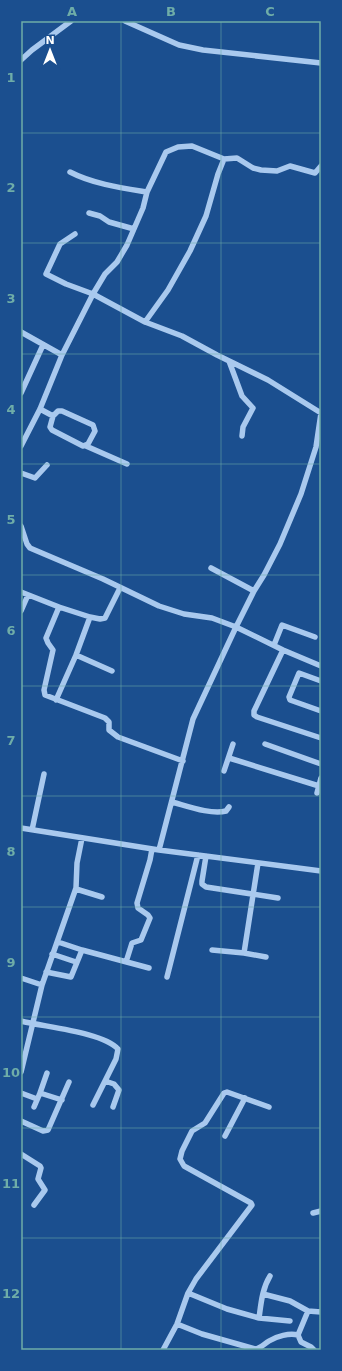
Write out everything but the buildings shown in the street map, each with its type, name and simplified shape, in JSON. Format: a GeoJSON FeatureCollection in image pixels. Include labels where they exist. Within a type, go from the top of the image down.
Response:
{"type":"FeatureCollection","features":[{"type":"Feature","properties":{"kind":"street"},"geometry":{"type":"LineString","coordinates":[[21,60],[71,21]]}},
{"type":"Feature","properties":{"kind":"street"},"geometry":{"type":"LineString","coordinates":[[125,21],[179,45],[203,50],[321,62]]}},
{"type":"Feature","properties":{"kind":"street"},"geometry":{"type":"LineString","coordinates":[[21,446],[40,409],[62,355],[93,294],[105,274],[117,262],[127,245],[143,208],[147,192],[166,152],[178,147],[192,146],[224,159],[236,158],[253,168],[269,171],[277,171],[290,166],[315,173],[321,166]]}},
{"type":"Feature","properties":{"kind":"street"},"geometry":{"type":"LineString","coordinates":[[145,322],[168,290],[190,251],[206,216],[218,174],[224,159]]}},
{"type":"Feature","properties":{"kind":"street"},"geometry":{"type":"LineString","coordinates":[[70,172],[82,178],[100,183],[147,192]]}},
{"type":"Feature","properties":{"kind":"street"},"geometry":{"type":"LineString","coordinates":[[89,213],[100,216],[109,222],[134,229]]}},
{"type":"Feature","properties":{"kind":"street"},"geometry":{"type":"LineString","coordinates":[[76,234],[60,244],[46,274],[66,284],[93,294],[145,322],[182,336],[268,380],[321,413],[316,447],[301,494],[280,544],[236,627],[193,719],[159,850]]}},
{"type":"Feature","properties":{"kind":"street"},"geometry":{"type":"LineString","coordinates":[[21,332],[62,355]]}},
{"type":"Feature","properties":{"kind":"street"},"geometry":{"type":"LineString","coordinates":[[21,393],[43,345]]}},
{"type":"Feature","properties":{"kind":"street"},"geometry":{"type":"LineString","coordinates":[[229,361],[242,396],[253,408],[243,427],[242,436]]}},
{"type":"Feature","properties":{"kind":"street"},"geometry":{"type":"LineString","coordinates":[[40,409],[53,416]]}},
{"type":"Feature","properties":{"kind":"street"},"geometry":{"type":"LineString","coordinates":[[86,446],[94,430],[93,425],[62,411],[58,411],[53,416],[50,427],[52,430],[83,446],[127,464]]}},
{"type":"Feature","properties":{"kind":"street"},"geometry":{"type":"LineString","coordinates":[[21,473],[35,478],[47,465]]}},
{"type":"Feature","properties":{"kind":"street"},"geometry":{"type":"LineString","coordinates":[[21,526],[27,544],[30,548],[159,606],[184,614],[212,618],[236,627],[283,650],[321,666]]}},
{"type":"Feature","properties":{"kind":"street"},"geometry":{"type":"LineString","coordinates":[[211,568],[254,591]]}},
{"type":"Feature","properties":{"kind":"street"},"geometry":{"type":"LineString","coordinates":[[21,592],[59,607],[100,619],[105,618],[120,588]]}},
{"type":"Feature","properties":{"kind":"street"},"geometry":{"type":"LineString","coordinates":[[21,611],[28,595]]}},
{"type":"Feature","properties":{"kind":"street"},"geometry":{"type":"LineString","coordinates":[[59,607],[46,638],[53,650],[44,690],[45,695],[105,718],[108,722],[108,730],[118,737],[183,761]]}},
{"type":"Feature","properties":{"kind":"street"},"geometry":{"type":"LineString","coordinates":[[56,700],[76,655],[90,617]]}},
{"type":"Feature","properties":{"kind":"street"},"geometry":{"type":"LineString","coordinates":[[274,645],[282,625],[315,638]]}},
{"type":"Feature","properties":{"kind":"street"},"geometry":{"type":"LineString","coordinates":[[283,650],[254,711],[254,715],[321,738]]}},
{"type":"Feature","properties":{"kind":"street"},"geometry":{"type":"LineString","coordinates":[[76,655],[112,671]]}},
{"type":"Feature","properties":{"kind":"street"},"geometry":{"type":"LineString","coordinates":[[321,681],[299,673],[289,697],[290,700],[321,711]]}},
{"type":"Feature","properties":{"kind":"street"},"geometry":{"type":"LineString","coordinates":[[224,771],[233,744]]}},
{"type":"Feature","properties":{"kind":"street"},"geometry":{"type":"LineString","coordinates":[[265,744],[321,764]]}},
{"type":"Feature","properties":{"kind":"street"},"geometry":{"type":"LineString","coordinates":[[229,758],[319,786]]}},
{"type":"Feature","properties":{"kind":"street"},"geometry":{"type":"LineString","coordinates":[[32,830],[44,774]]}},
{"type":"Feature","properties":{"kind":"street"},"geometry":{"type":"LineString","coordinates":[[317,793],[321,778]]}},
{"type":"Feature","properties":{"kind":"street"},"geometry":{"type":"LineString","coordinates":[[172,802],[203,810],[223,812],[229,807]]}},
{"type":"Feature","properties":{"kind":"street"},"geometry":{"type":"LineString","coordinates":[[21,828],[159,850],[321,871]]}},
{"type":"Feature","properties":{"kind":"street"},"geometry":{"type":"LineString","coordinates":[[21,1070],[42,984],[76,889],[77,863],[82,838]]}},
{"type":"Feature","properties":{"kind":"street"},"geometry":{"type":"LineString","coordinates":[[126,962],[132,942],[140,942],[150,918],[138,908],[137,903],[150,860],[152,848]]}},
{"type":"Feature","properties":{"kind":"street"},"geometry":{"type":"LineString","coordinates":[[167,977],[198,855]]}},
{"type":"Feature","properties":{"kind":"street"},"geometry":{"type":"LineString","coordinates":[[206,856],[202,881],[204,886],[278,898]]}},
{"type":"Feature","properties":{"kind":"street"},"geometry":{"type":"LineString","coordinates":[[244,953],[258,863]]}},
{"type":"Feature","properties":{"kind":"street"},"geometry":{"type":"LineString","coordinates":[[76,889],[102,897]]}},
{"type":"Feature","properties":{"kind":"street"},"geometry":{"type":"LineString","coordinates":[[58,942],[149,968]]}},
{"type":"Feature","properties":{"kind":"street"},"geometry":{"type":"LineString","coordinates":[[46,972],[71,977],[82,950]]}},
{"type":"Feature","properties":{"kind":"street"},"geometry":{"type":"LineString","coordinates":[[212,950],[266,957]]}},
{"type":"Feature","properties":{"kind":"street"},"geometry":{"type":"LineString","coordinates":[[52,954],[76,962]]}},
{"type":"Feature","properties":{"kind":"street"},"geometry":{"type":"LineString","coordinates":[[21,978],[42,984]]}},
{"type":"Feature","properties":{"kind":"street"},"geometry":{"type":"LineString","coordinates":[[21,1020],[33,1024],[92,1036],[118,1048],[116,1059],[93,1105]]}},
{"type":"Feature","properties":{"kind":"street"},"geometry":{"type":"LineString","coordinates":[[34,1107],[47,1073]]}},
{"type":"Feature","properties":{"kind":"street"},"geometry":{"type":"LineString","coordinates":[[105,1081],[114,1084],[119,1090],[113,1107]]}},
{"type":"Feature","properties":{"kind":"street"},"geometry":{"type":"LineString","coordinates":[[21,1121],[43,1131],[48,1130],[69,1082]]}},
{"type":"Feature","properties":{"kind":"street"},"geometry":{"type":"LineString","coordinates":[[163,1350],[177,1324],[188,1293],[205,1265],[252,1205],[252,1203],[184,1166],[181,1162],[180,1156],[192,1131],[205,1123],[224,1093],[227,1092],[269,1107]]}},
{"type":"Feature","properties":{"kind":"street"},"geometry":{"type":"LineString","coordinates":[[21,1093],[62,1100]]}},
{"type":"Feature","properties":{"kind":"street"},"geometry":{"type":"LineString","coordinates":[[225,1136],[244,1098]]}},
{"type":"Feature","properties":{"kind":"street"},"geometry":{"type":"LineString","coordinates":[[21,1154],[41,1168],[38,1179],[45,1190],[34,1205]]}},
{"type":"Feature","properties":{"kind":"street"},"geometry":{"type":"LineString","coordinates":[[313,1213],[321,1211]]}},
{"type":"Feature","properties":{"kind":"street"},"geometry":{"type":"LineString","coordinates":[[259,1318],[262,1294],[270,1276]]}},
{"type":"Feature","properties":{"kind":"street"},"geometry":{"type":"LineString","coordinates":[[188,1293],[227,1309],[259,1318],[290,1321]]}},
{"type":"Feature","properties":{"kind":"street"},"geometry":{"type":"LineString","coordinates":[[262,1294],[290,1301],[308,1311],[321,1312]]}},
{"type":"Feature","properties":{"kind":"street"},"geometry":{"type":"LineString","coordinates":[[308,1311],[298,1335],[301,1342],[314,1350]]}},
{"type":"Feature","properties":{"kind":"street"},"geometry":{"type":"LineString","coordinates":[[177,1324],[202,1334],[255,1349],[278,1336],[298,1335]]}}]}
